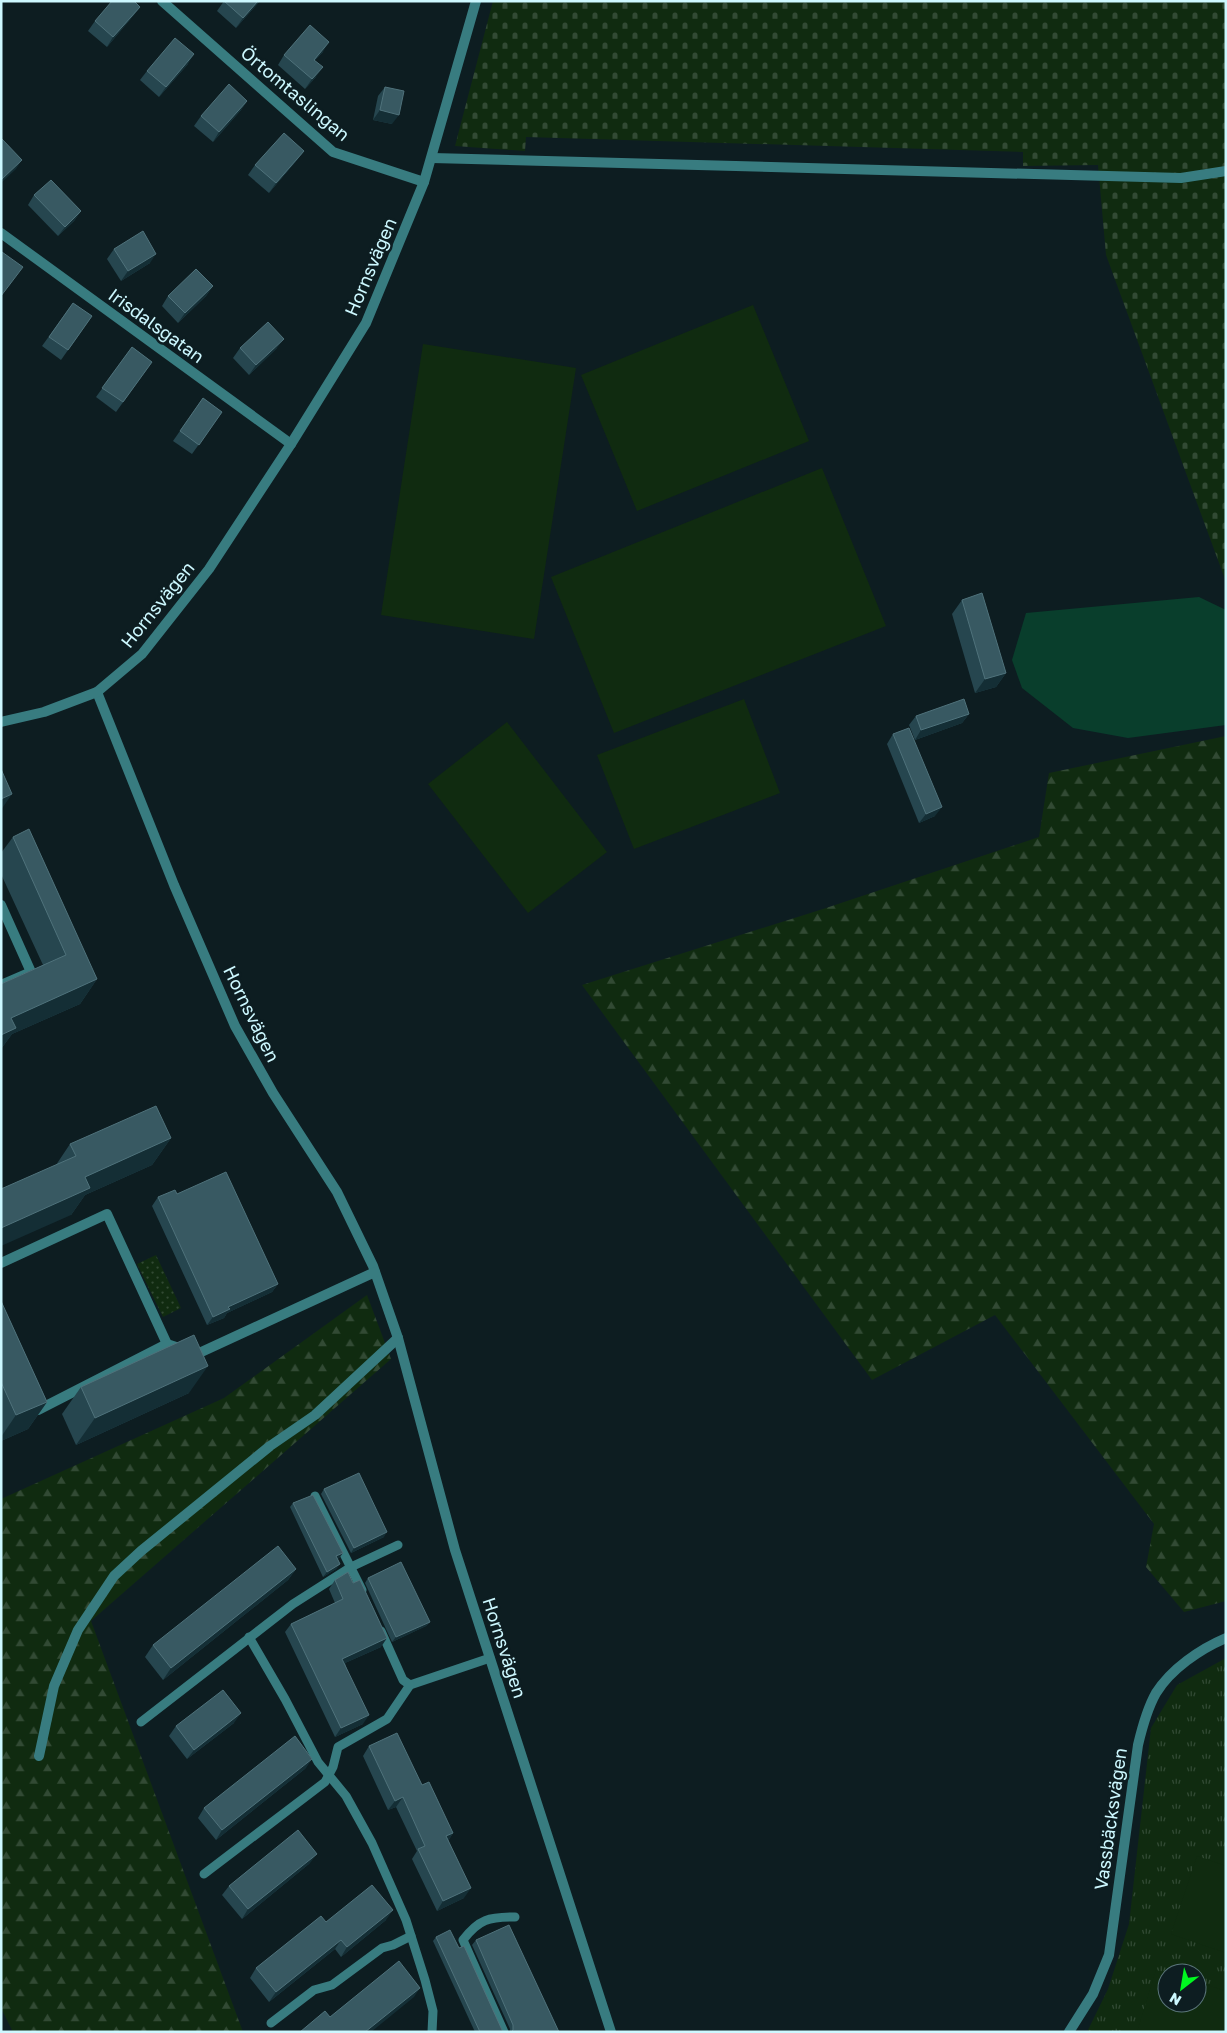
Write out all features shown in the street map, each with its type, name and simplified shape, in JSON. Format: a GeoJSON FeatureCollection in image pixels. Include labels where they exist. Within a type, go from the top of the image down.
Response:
{"type":"FeatureCollection","features":[{"type":"Feature","properties":{"kind":"street","name":"Örtomtaslingan"},"geometry":{"type":"LineString","coordinates":[[162,1],[333,152],[424,182]]}},
{"type":"Feature","properties":{"kind":"street","name":"Hornsvägen"},"geometry":{"type":"LineString","coordinates":[[476,1],[424,182],[366,323],[291,444],[209,569],[142,654],[97,692],[174,885],[235,1026],[273,1093],[337,1192],[375,1272],[398,1338],[456,1550],[612,2032]]}},
{"type":"Feature","properties":{"kind":"street"},"geometry":{"type":"LineString","coordinates":[[432,158],[1181,178],[1226,171]]}},
{"type":"Feature","properties":{"kind":"street","name":"Irisdalsgatan"},"geometry":{"type":"LineString","coordinates":[[1,233],[291,444]]}},
{"type":"Feature","properties":{"kind":"street"},"geometry":{"type":"LineString","coordinates":[[1,722],[44,712],[97,692]]}},
{"type":"Feature","properties":{"kind":"street"},"geometry":{"type":"LineString","coordinates":[[1,905],[31,972],[1,985]]}},
{"type":"Feature","properties":{"kind":"street"},"geometry":{"type":"LineString","coordinates":[[1,1263],[107,1214],[167,1344]]}},
{"type":"Feature","properties":{"kind":"street"},"geometry":{"type":"LineString","coordinates":[[30,1393],[38,1410],[167,1344],[197,1354],[375,1272]]}},
{"type":"Feature","properties":{"kind":"street"},"geometry":{"type":"LineString","coordinates":[[39,1756],[54,1686],[78,1630],[114,1576],[140,1551],[270,1446],[315,1415],[398,1338]]}},
{"type":"Feature","properties":{"kind":"street","name":"Vassbäcksvägen"},"geometry":{"type":"LineString","coordinates":[[1070,2032],[1093,1994],[1108,1955],[1138,1745],[1145,1719],[1156,1693],[1179,1667],[1214,1643],[1226,1638]]}},
{"type":"Feature","properties":{"kind":"lane"},"geometry":{"type":"LineString","coordinates":[[315,1496],[367,1602]]}},
{"type":"Feature","properties":{"kind":"lane"},"geometry":{"type":"LineString","coordinates":[[141,1722],[292,1604],[351,1568],[398,1545]]}},
{"type":"Feature","properties":{"kind":"lane"},"geometry":{"type":"LineString","coordinates":[[375,1619],[403,1680],[410,1685]]}},
{"type":"Feature","properties":{"kind":"lane"},"geometry":{"type":"LineString","coordinates":[[249,1637],[285,1699],[318,1762],[346,1796],[372,1843],[411,1936],[433,2011],[432,2032]]}},
{"type":"Feature","properties":{"kind":"lane"},"geometry":{"type":"LineString","coordinates":[[204,1874],[325,1782],[333,1767],[338,1747],[388,1719],[410,1685],[490,1658]]}},
{"type":"Feature","properties":{"kind":"lane"},"geometry":{"type":"LineString","coordinates":[[504,2032],[463,1940],[473,1927],[493,1917],[515,1917]]}},
{"type":"Feature","properties":{"kind":"lane"},"geometry":{"type":"LineString","coordinates":[[271,2023],[314,1990],[332,1985],[382,1948],[411,1936]]}},
{"type":"Feature","properties":{"kind":"green space"},"geometry":{"type":"Polygon","coordinates":[[[493,1],[1226,1],[1226,582],[1106,255],[1098,165],[1023,166],[1023,152],[526,137],[525,151],[455,146],[493,1]]]}},
{"type":"Feature","properties":{"kind":"green space"},"geometry":{"type":"Polygon","coordinates":[[[753,305],[809,441],[637,511],[581,375],[753,305]]]}},
{"type":"Feature","properties":{"kind":"green space"},"geometry":{"type":"Polygon","coordinates":[[[423,344],[576,368],[534,639],[381,615],[423,344]]]}},
{"type":"Feature","properties":{"kind":"green space"},"geometry":{"type":"Polygon","coordinates":[[[822,468],[886,626],[614,733],[551,577],[822,468]]]}},
{"type":"Feature","properties":{"kind":"green space"},"geometry":{"type":"Polygon","coordinates":[[[744,699],[780,793],[634,849],[597,755],[744,699]]]}},
{"type":"Feature","properties":{"kind":"green space"},"geometry":{"type":"Polygon","coordinates":[[[507,722],[607,852],[528,913],[428,784],[507,722]]]}},
{"type":"Feature","properties":{"kind":"green space"},"geometry":{"type":"Polygon","coordinates":[[[1226,736],[1226,1601],[1184,1612],[1146,1567],[1154,1524],[995,1315],[872,1380],[582,985],[823,909],[1039,837],[1049,773],[1226,736]]]}},
{"type":"Feature","properties":{"kind":"green space"},"geometry":{"type":"Polygon","coordinates":[[[156,1255],[181,1308],[163,1317],[137,1264],[156,1255]]]}},
{"type":"Feature","properties":{"kind":"green space"},"geometry":{"type":"Polygon","coordinates":[[[367,1295],[391,1359],[91,1621],[243,2032],[13,2032],[1,2008],[1,1499],[224,1398],[367,1295]]]}},
{"type":"Feature","properties":{"kind":"green space"},"geometry":{"type":"Polygon","coordinates":[[[1226,1658],[1226,2032],[1087,2032],[1108,1989],[1129,1924],[1151,1728],[1177,1685],[1226,1658]]]}},
{"type":"Feature","properties":{"kind":"green space"},"geometry":{"type":"Polygon","coordinates":[[[1197,1856],[1226,1866],[1226,1953],[1171,1934],[1197,1856]]]}},
{"type":"Feature","properties":{"kind":"green space"},"geometry":{"type":"Polygon","coordinates":[[[1156,1970],[1157,2013],[1207,2013],[1207,1985],[1226,1991],[1226,2032],[1137,2032],[1156,1970]]]}},
{"type":"Feature","properties":{"kind":"shaded area"},"geometry":{"type":"Polygon","coordinates":[[[1199,597],[1226,610],[1226,725],[1128,738],[1073,728],[1022,688],[1012,660],[1026,613],[1199,597]]]}},
{"type":"Feature","properties":{"kind":"building"},"geometry":{"type":"Polygon","coordinates":[[[112,1],[134,1],[140,7],[113,37],[95,21],[112,1]]]}},
{"type":"Feature","properties":{"kind":"building"},"geometry":{"type":"Polygon","coordinates":[[[224,1],[258,1],[243,18],[224,1]]]}},
{"type":"Feature","properties":{"kind":"building"},"geometry":{"type":"Polygon","coordinates":[[[310,25],[329,42],[314,60],[323,67],[312,79],[284,55],[310,25]]]}},
{"type":"Feature","properties":{"kind":"building"},"geometry":{"type":"Polygon","coordinates":[[[175,38],[194,54],[166,87],[147,71],[175,38]]]}},
{"type":"Feature","properties":{"kind":"building"},"geometry":{"type":"Polygon","coordinates":[[[229,84],[247,101],[219,132],[201,116],[229,84]]]}},
{"type":"Feature","properties":{"kind":"building"},"geometry":{"type":"Polygon","coordinates":[[[385,87],[404,91],[399,115],[380,110],[385,87]]]}},
{"type":"Feature","properties":{"kind":"building"},"geometry":{"type":"Polygon","coordinates":[[[284,133],[304,151],[276,183],[255,165],[284,133]]]}},
{"type":"Feature","properties":{"kind":"building"},"geometry":{"type":"Polygon","coordinates":[[[1,138],[22,160],[2,179],[1,178],[1,138]]]}},
{"type":"Feature","properties":{"kind":"building"},"geometry":{"type":"Polygon","coordinates":[[[51,180],[81,211],[65,227],[34,195],[51,180]]]}},
{"type":"Feature","properties":{"kind":"building"},"geometry":{"type":"Polygon","coordinates":[[[143,231],[156,254],[128,271],[114,249],[143,231]]]}},
{"type":"Feature","properties":{"kind":"building"},"geometry":{"type":"Polygon","coordinates":[[[1,253],[23,267],[1,296],[1,253]]]}},
{"type":"Feature","properties":{"kind":"building"},"geometry":{"type":"Polygon","coordinates":[[[196,269],[213,286],[185,313],[168,296],[196,269]]]}},
{"type":"Feature","properties":{"kind":"building"},"geometry":{"type":"Polygon","coordinates":[[[73,303],[92,316],[68,350],[49,337],[73,303]]]}},
{"type":"Feature","properties":{"kind":"building"},"geometry":{"type":"Polygon","coordinates":[[[268,322],[284,339],[256,365],[240,348],[268,322]]]}},
{"type":"Feature","properties":{"kind":"building"},"geometry":{"type":"Polygon","coordinates":[[[132,347],[152,362],[123,402],[102,388],[132,347]]]}},
{"type":"Feature","properties":{"kind":"building"},"geometry":{"type":"Polygon","coordinates":[[[203,398],[222,412],[199,445],[180,431],[203,398]]]}},
{"type":"Feature","properties":{"kind":"building"},"geometry":{"type":"Polygon","coordinates":[[[982,593],[1006,673],[985,679],[962,600],[982,593]]]}},
{"type":"Feature","properties":{"kind":"building"},"geometry":{"type":"Polygon","coordinates":[[[964,699],[969,714],[921,730],[916,716],[964,699]]]}},
{"type":"Feature","properties":{"kind":"building"},"geometry":{"type":"Polygon","coordinates":[[[909,728],[942,807],[926,814],[893,734],[909,728]]]}},
{"type":"Feature","properties":{"kind":"building"},"geometry":{"type":"Polygon","coordinates":[[[1,769],[12,794],[1,799],[1,769]]]}},
{"type":"Feature","properties":{"kind":"building"},"geometry":{"type":"Polygon","coordinates":[[[29,829],[97,979],[11,1018],[16,1028],[1,1035],[1,984],[66,955],[13,837],[29,829]]]}},
{"type":"Feature","properties":{"kind":"building"},"geometry":{"type":"Polygon","coordinates":[[[156,1106],[171,1138],[85,1177],[90,1188],[1,1228],[1,1189],[76,1156],[70,1144],[156,1106]]]}},
{"type":"Feature","properties":{"kind":"building"},"geometry":{"type":"Polygon","coordinates":[[[226,1172],[278,1284],[228,1307],[230,1309],[213,1317],[158,1197],[175,1190],[177,1194],[226,1172]]]}},
{"type":"Feature","properties":{"kind":"building"},"geometry":{"type":"Polygon","coordinates":[[[1,1301],[47,1402],[16,1415],[1,1382],[1,1301]]]}},
{"type":"Feature","properties":{"kind":"building"},"geometry":{"type":"Polygon","coordinates":[[[194,1335],[208,1366],[95,1418],[81,1387],[194,1335]]]}},
{"type":"Feature","properties":{"kind":"building"},"geometry":{"type":"Polygon","coordinates":[[[359,1473],[387,1532],[354,1548],[324,1489],[359,1473]]]}},
{"type":"Feature","properties":{"kind":"building"},"geometry":{"type":"Polygon","coordinates":[[[313,1495],[343,1553],[336,1556],[340,1564],[327,1572],[293,1503],[313,1495]]]}},
{"type":"Feature","properties":{"kind":"building"},"geometry":{"type":"Polygon","coordinates":[[[278,1546],[296,1569],[171,1668],[153,1645],[278,1546]]]}},
{"type":"Feature","properties":{"kind":"building"},"geometry":{"type":"Polygon","coordinates":[[[401,1562],[430,1622],[396,1637],[368,1578],[401,1562]]]}},
{"type":"Feature","properties":{"kind":"building"},"geometry":{"type":"Polygon","coordinates":[[[348,1572],[353,1583],[360,1580],[387,1638],[342,1659],[369,1715],[341,1728],[291,1624],[343,1599],[335,1580],[348,1572]]]}},
{"type":"Feature","properties":{"kind":"building"},"geometry":{"type":"Polygon","coordinates":[[[223,1690],[241,1713],[194,1750],[176,1726],[223,1690]]]}},
{"type":"Feature","properties":{"kind":"building"},"geometry":{"type":"Polygon","coordinates":[[[397,1733],[422,1785],[429,1782],[453,1833],[446,1836],[471,1888],[443,1901],[418,1849],[425,1846],[403,1797],[395,1801],[369,1746],[397,1733]]]}},
{"type":"Feature","properties":{"kind":"building"},"geometry":{"type":"Polygon","coordinates":[[[295,1736],[312,1759],[222,1830],[204,1808],[295,1736]]]}},
{"type":"Feature","properties":{"kind":"building"},"geometry":{"type":"Polygon","coordinates":[[[298,1830],[317,1854],[248,1909],[229,1886],[298,1830]]]}},
{"type":"Feature","properties":{"kind":"building"},"geometry":{"type":"Polygon","coordinates":[[[372,1885],[393,1910],[347,1947],[341,1940],[276,1992],[256,1968],[321,1916],[326,1922],[372,1885]]]}},
{"type":"Feature","properties":{"kind":"building"},"geometry":{"type":"Polygon","coordinates":[[[509,1925],[559,2032],[511,2032],[513,2025],[476,1940],[509,1925]]]}},
{"type":"Feature","properties":{"kind":"building"},"geometry":{"type":"Polygon","coordinates":[[[450,1930],[459,1948],[464,1946],[503,2032],[480,2032],[436,1937],[450,1930]]]}},
{"type":"Feature","properties":{"kind":"building"},"geometry":{"type":"Polygon","coordinates":[[[399,1961],[420,1988],[365,2032],[300,2032],[325,2011],[330,2017],[399,1961]]]}}]}
